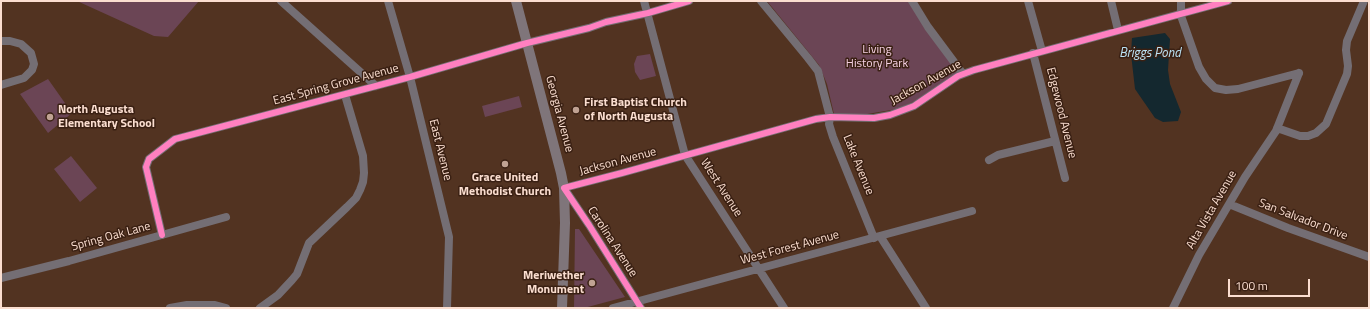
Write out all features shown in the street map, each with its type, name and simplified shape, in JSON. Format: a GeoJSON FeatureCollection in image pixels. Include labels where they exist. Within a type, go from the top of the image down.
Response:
{"type":"FeatureCollection","features":[{"type":"Feature","properties":{"kind":"main road","name":"Georgia Avenue"},"geometry":{"type":"LineString","coordinates":[[516,1],[564,188],[565,223],[562,308]]}},
{"type":"Feature","properties":{"kind":"street"},"geometry":{"type":"LineString","coordinates":[[281,1],[376,86]]}},
{"type":"Feature","properties":{"kind":"street","name":"East Avenue"},"geometry":{"type":"LineString","coordinates":[[388,1],[410,78],[449,237],[447,308]]}},
{"type":"Feature","properties":{"kind":"street","name":"West Avenue"},"geometry":{"type":"LineString","coordinates":[[644,1],[685,155],[784,308]]}},
{"type":"Feature","properties":{"kind":"street","name":"East Spring Grove Avenue"},"geometry":{"type":"LineString","coordinates":[[162,235],[146,170],[148,161],[175,139],[410,78],[527,43],[589,28],[606,22],[648,13],[689,1]]}},
{"type":"Feature","properties":{"kind":"street","name":"Lake Avenue"},"geometry":{"type":"LineString","coordinates":[[761,1],[818,71],[830,117],[829,124],[833,136],[877,237],[926,308]]}},
{"type":"Feature","properties":{"kind":"street"},"geometry":{"type":"LineString","coordinates":[[912,1],[928,27],[963,74]]}},
{"type":"Feature","properties":{"kind":"street"},"geometry":{"type":"LineString","coordinates":[[1028,1],[1042,51]]}},
{"type":"Feature","properties":{"kind":"street"},"geometry":{"type":"LineString","coordinates":[[1111,1],[1118,30]]}},
{"type":"Feature","properties":{"kind":"street"},"geometry":{"type":"LineString","coordinates":[[1181,1],[1181,13]]}},
{"type":"Feature","properties":{"kind":"street","name":"Jackson Avenue"},"geometry":{"type":"LineString","coordinates":[[564,188],[816,119],[830,117],[874,118],[898,113],[914,106],[963,74],[1033,53],[1228,1]]}},
{"type":"Feature","properties":{"kind":"street"},"geometry":{"type":"LineString","coordinates":[[1277,128],[1300,136],[1308,136],[1316,134],[1326,124],[1347,74],[1347,44],[1365,5]]}},
{"type":"Feature","properties":{"kind":"street","name":"Alta Vista Avenue"},"geometry":{"type":"LineString","coordinates":[[1173,308],[1199,255],[1245,177],[1277,128],[1299,73],[1238,90],[1215,88],[1206,79],[1199,67],[1181,13]]}},
{"type":"Feature","properties":{"kind":"street"},"geometry":{"type":"LineString","coordinates":[[1,41],[10,40],[21,44],[31,53],[34,64],[32,70],[27,76],[20,80],[1,85]]}},
{"type":"Feature","properties":{"kind":"street","name":"Edgewood Avenue"},"geometry":{"type":"LineString","coordinates":[[1033,53],[1065,178]]}},
{"type":"Feature","properties":{"kind":"street"},"geometry":{"type":"LineString","coordinates":[[260,308],[278,296],[292,280],[297,274],[309,243],[356,198],[360,190],[364,177],[363,156],[345,95]]}},
{"type":"Feature","properties":{"kind":"street"},"geometry":{"type":"LineString","coordinates":[[990,160],[998,155],[1055,141]]}},
{"type":"Feature","properties":{"kind":"street","name":"Carolina Avenue"},"geometry":{"type":"LineString","coordinates":[[564,188],[593,231],[639,305]]}},
{"type":"Feature","properties":{"kind":"street","name":"San Salvador Drive"},"geometry":{"type":"LineString","coordinates":[[1229,204],[1288,228],[1369,257]]}},
{"type":"Feature","properties":{"kind":"street","name":"West Forest Avenue"},"geometry":{"type":"LineString","coordinates":[[613,308],[639,305],[758,269],[972,211]]}},
{"type":"Feature","properties":{"kind":"street","name":"Spring Oak Lane"},"geometry":{"type":"LineString","coordinates":[[1,278],[69,261],[226,217]]}},
{"type":"Feature","properties":{"kind":"street"},"geometry":{"type":"LineString","coordinates":[[170,308],[187,305],[215,305],[226,308]]}},
{"type":"Feature","properties":{"kind":"green space"},"geometry":{"type":"Polygon","coordinates":[[[77,1],[199,1],[168,37],[154,36],[77,1]]]}},
{"type":"Feature","properties":{"kind":"green space","name":"Living History Park"},"geometry":{"type":"Polygon","coordinates":[[[767,1],[909,1],[958,72],[915,101],[897,109],[867,114],[834,114],[827,84],[819,65],[767,1]]]}},
{"type":"Feature","properties":{"kind":"green space"},"geometry":{"type":"Polygon","coordinates":[[[650,54],[656,76],[640,80],[635,72],[634,64],[637,56],[650,54]]]}},
{"type":"Feature","properties":{"kind":"green space"},"geometry":{"type":"Polygon","coordinates":[[[48,79],[72,113],[48,133],[20,94],[48,79]]]}},
{"type":"Feature","properties":{"kind":"green space"},"geometry":{"type":"Polygon","coordinates":[[[519,96],[522,107],[485,117],[482,106],[519,96]]]}},
{"type":"Feature","properties":{"kind":"green space"},"geometry":{"type":"Polygon","coordinates":[[[71,156],[97,188],[80,202],[54,169],[71,156]]]}},
{"type":"Feature","properties":{"kind":"green space"},"geometry":{"type":"Polygon","coordinates":[[[575,229],[579,229],[625,297],[584,308],[574,308],[575,229]]]}},
{"type":"Feature","properties":{"kind":"water","name":"Briggs Pond"},"geometry":{"type":"Polygon","coordinates":[[[1165,33],[1170,39],[1168,70],[1170,84],[1181,112],[1178,121],[1163,122],[1155,118],[1135,89],[1131,54],[1132,38],[1165,33]]]}},
{"type":"Feature","properties":{"kind":"cycle path"},"geometry":{"type":"LineString","coordinates":[[162,235],[146,167],[149,159],[175,139],[410,77],[527,43],[589,28],[606,22],[648,13],[689,1]]}},
{"type":"Feature","properties":{"kind":"cycle path"},"geometry":{"type":"LineString","coordinates":[[641,308],[564,188],[816,119],[830,117],[874,118],[890,115],[914,106],[958,76],[974,70],[1228,1]]}},
{"type":"Feature","properties":{"kind":"place","name":"First Baptist Church of North Augusta"},"geometry":{"type":"Point","coordinates":[576,110]}},
{"type":"Feature","properties":{"kind":"place","name":"North Augusta Elementary School"},"geometry":{"type":"Point","coordinates":[50,117]}},
{"type":"Feature","properties":{"kind":"place","name":"Grace United Methodist Church"},"geometry":{"type":"Point","coordinates":[505,164]}},
{"type":"Feature","properties":{"kind":"place","name":"Meriwether Monument"},"geometry":{"type":"Point","coordinates":[592,283]}}]}
